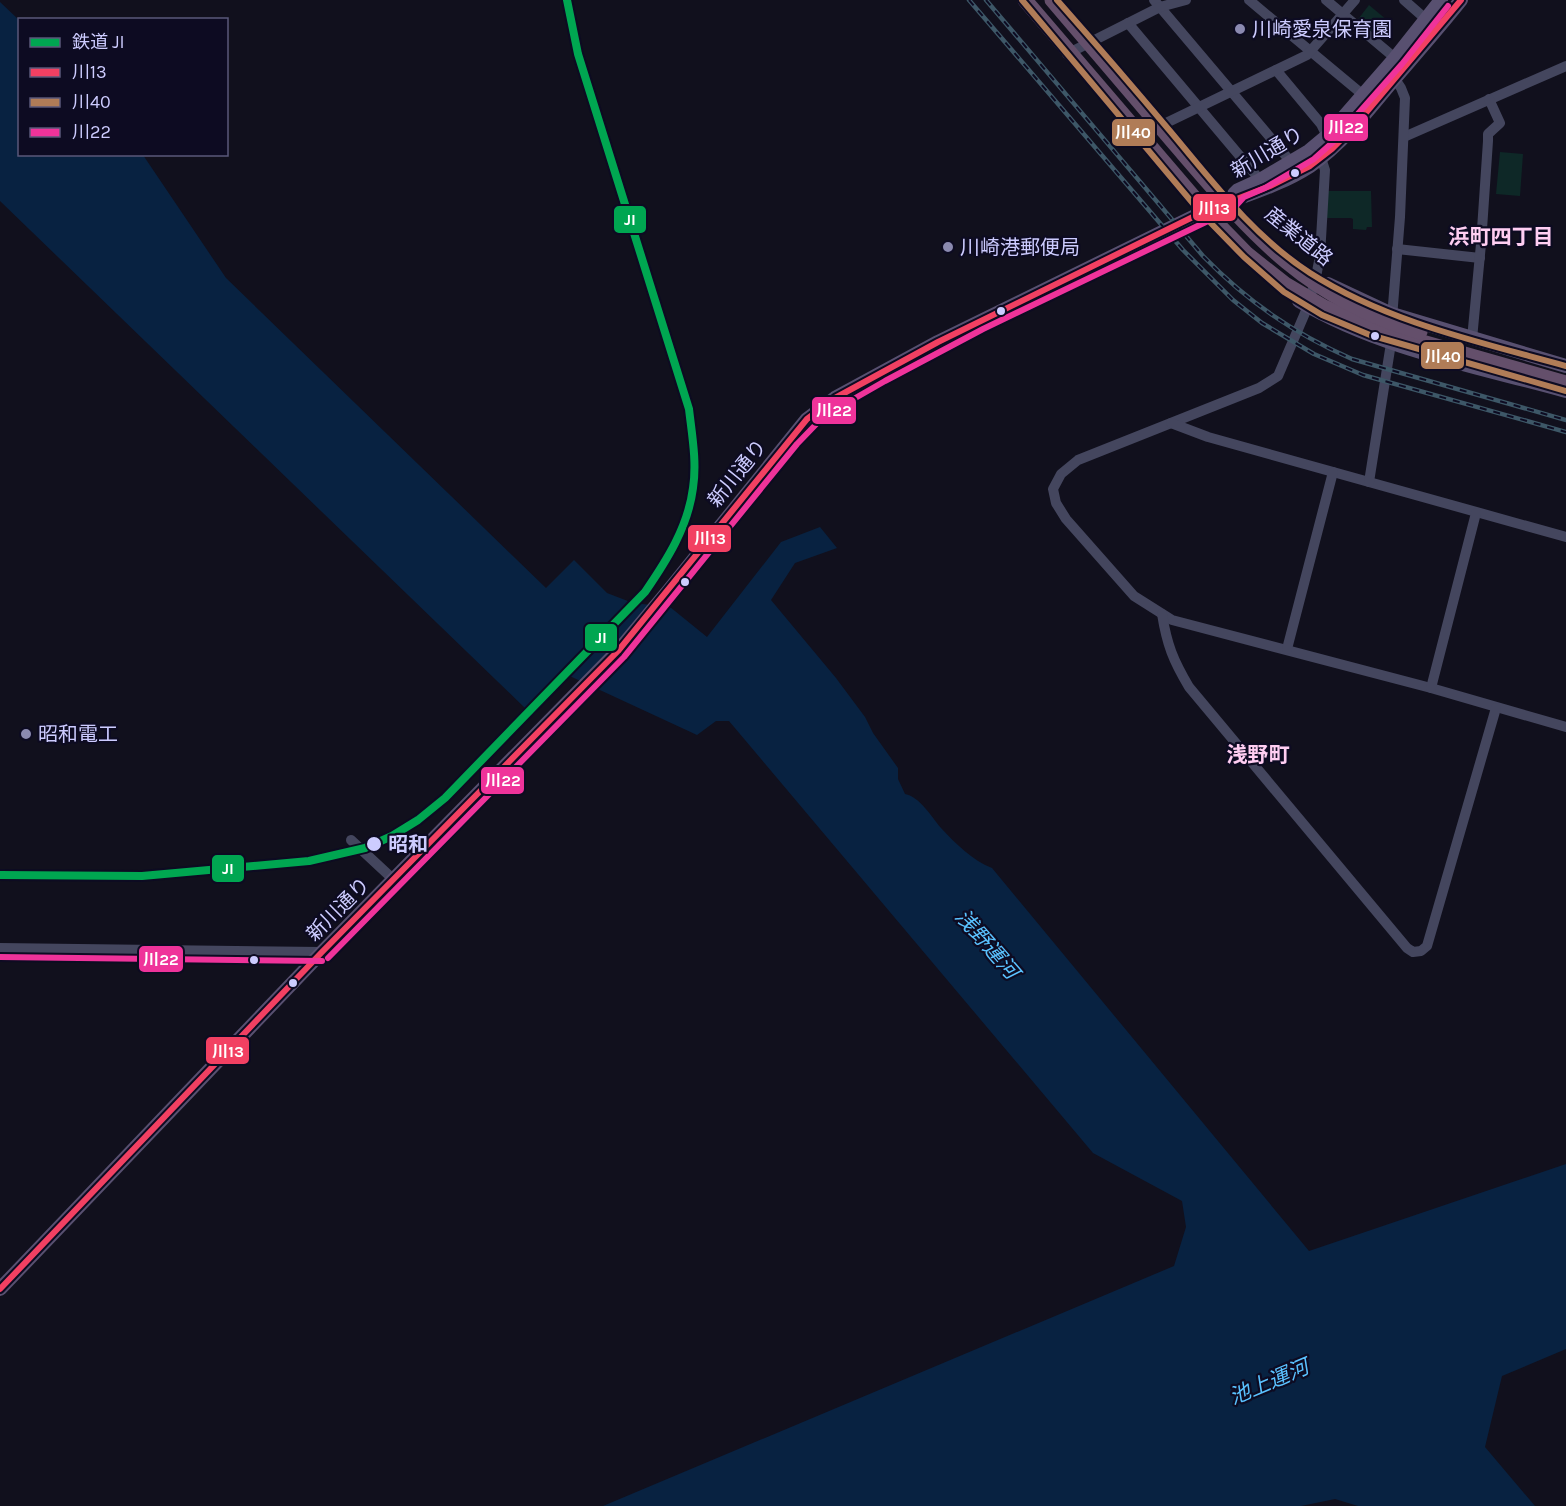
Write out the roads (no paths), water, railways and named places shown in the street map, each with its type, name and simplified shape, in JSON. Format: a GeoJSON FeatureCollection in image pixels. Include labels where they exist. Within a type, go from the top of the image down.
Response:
{"type":"FeatureCollection","features":[{"type":"Feature","properties":{"kind":"highway"},"geometry":{"type":"LineString","coordinates":[[1023,0],[1176,177],[1246,254],[1285,284],[1324,307],[1373,328],[1566,383]]}},
{"type":"Feature","properties":{"kind":"highway"},"geometry":{"type":"LineString","coordinates":[[1035,0],[1132,113],[1176,177]]}},
{"type":"Feature","properties":{"kind":"highway"},"geometry":{"type":"LineString","coordinates":[[1041,0],[1160,135],[1197,169]]}},
{"type":"Feature","properties":{"kind":"highway"},"geometry":{"type":"LineString","coordinates":[[1052,0],[1197,169],[1268,247],[1298,272],[1332,295],[1378,316],[1416,330],[1566,373]]}},
{"type":"Feature","properties":{"kind":"main road"},"geometry":{"type":"LineString","coordinates":[[1023,0],[1201,213],[1244,257],[1284,292],[1345,326],[1392,343],[1566,391]]}},
{"type":"Feature","properties":{"kind":"main road","name":"産業道路"},"geometry":{"type":"LineString","coordinates":[[1057,0],[1229,201],[1265,238],[1316,277],[1392,314],[1566,366]]}},
{"type":"Feature","properties":{"kind":"main road","name":"新川通り"},"geometry":{"type":"LineString","coordinates":[[1229,201],[1238,190],[1291,162],[1328,136],[1441,0]]}},
{"type":"Feature","properties":{"kind":"main road","name":"新川通り"},"geometry":{"type":"LineString","coordinates":[[0,1289],[322,952],[618,651],[659,604],[807,419],[818,409],[989,316],[1201,213],[1262,191],[1309,167],[1364,115],[1461,0]]}},
{"type":"Feature","properties":{"kind":"street"},"geometry":{"type":"LineString","coordinates":[[1067,54],[1128,23],[1157,3],[1186,0]]}},
{"type":"Feature","properties":{"kind":"street"},"geometry":{"type":"LineString","coordinates":[[1249,0],[1362,94]]}},
{"type":"Feature","properties":{"kind":"street"},"geometry":{"type":"LineString","coordinates":[[1326,0],[1395,58]]}},
{"type":"Feature","properties":{"kind":"street"},"geometry":{"type":"LineString","coordinates":[[1164,124],[1311,52],[1355,0]]}},
{"type":"Feature","properties":{"kind":"street"},"geometry":{"type":"LineString","coordinates":[[1410,2],[1437,29]]}},
{"type":"Feature","properties":{"kind":"street"},"geometry":{"type":"LineString","coordinates":[[1157,3],[1291,162]]}},
{"type":"Feature","properties":{"kind":"street"},"geometry":{"type":"LineString","coordinates":[[1128,23],[1201,107],[1260,180]]}},
{"type":"Feature","properties":{"kind":"street"},"geometry":{"type":"LineString","coordinates":[[1404,137],[1566,66]]}},
{"type":"Feature","properties":{"kind":"street"},"geometry":{"type":"LineString","coordinates":[[1276,70],[1321,124],[1328,136]]}},
{"type":"Feature","properties":{"kind":"street"},"geometry":{"type":"LineString","coordinates":[[1369,482],[1392,343],[1405,98],[1395,79]]}},
{"type":"Feature","properties":{"kind":"street"},"geometry":{"type":"LineString","coordinates":[[1472,339],[1488,134],[1500,123],[1489,99]]}},
{"type":"Feature","properties":{"kind":"street"},"geometry":{"type":"LineString","coordinates":[[1321,158],[1324,170],[1320,256],[1316,277],[1308,306],[1278,376],[1259,388],[1078,460],[1061,474],[1053,489],[1056,503],[1066,519],[1134,596],[1173,620],[1431,688],[1566,727]]}},
{"type":"Feature","properties":{"kind":"street"},"geometry":{"type":"LineString","coordinates":[[1397,249],[1480,258]]}},
{"type":"Feature","properties":{"kind":"street"},"geometry":{"type":"LineString","coordinates":[[1171,423],[1208,437],[1566,537]]}},
{"type":"Feature","properties":{"kind":"street"},"geometry":{"type":"LineString","coordinates":[[1287,649],[1333,472]]}},
{"type":"Feature","properties":{"kind":"street"},"geometry":{"type":"LineString","coordinates":[[1431,688],[1476,513]]}},
{"type":"Feature","properties":{"kind":"street"},"geometry":{"type":"LineString","coordinates":[[1162,614],[1173,660],[1190,687],[1413,952],[1421,951],[1427,946],[1496,708]]}},
{"type":"Feature","properties":{"kind":"street"},"geometry":{"type":"LineString","coordinates":[[351,840],[394,880]]}},
{"type":"Feature","properties":{"kind":"street"},"geometry":{"type":"LineString","coordinates":[[0,948],[322,952]]}},
{"type":"Feature","properties":{"kind":"water"},"geometry":{"type":"Polygon","coordinates":[[[0,2],[18,19],[18,156],[144,156],[226,278],[546,588],[574,560],[607,593],[633,603],[670,607],[707,637],[781,542],[820,527],[837,548],[795,563],[771,600],[836,678],[865,717],[873,733],[898,768],[898,779],[905,794],[916,799],[952,840],[978,861],[992,868],[1309,1251],[1566,1164],[1566,1349],[1502,1376],[1485,1447],[1535,1506],[1358,1506],[1335,1499],[1301,1506],[603,1506],[1174,1266],[1186,1227],[1182,1201],[1093,1153],[729,721],[716,721],[697,735],[561,672],[526,709],[0,201],[0,2]]]}},
{"type":"Feature","properties":{"kind":"railway"},"geometry":{"type":"LineString","coordinates":[[969,0],[1183,250],[1233,300],[1262,323],[1314,354],[1363,375],[1566,432]]}},
{"type":"Feature","properties":{"kind":"railway"},"geometry":{"type":"LineString","coordinates":[[986,0],[1203,256],[1254,302],[1291,327],[1352,359],[1566,420]]}},
{"type":"Feature","properties":{"kind":"rail line","name":"JI"},"geometry":{"type":"LineString","coordinates":[[0,875],[142,876],[309,861],[365,848],[392,836],[418,820],[445,798],[645,592],[653,580],[681,530],[693,488],[694,448],[689,409],[578,54],[567,0]]}},
{"type":"Feature","properties":{"kind":"place","name":"川崎愛泉保育園"},"geometry":{"type":"Point","coordinates":[1240,29]}},
{"type":"Feature","properties":{"kind":"place","name":"川崎港郵便局"},"geometry":{"type":"Point","coordinates":[948,247]}},
{"type":"Feature","properties":{"kind":"place","name":"昭和電工"},"geometry":{"type":"Point","coordinates":[26,734]}},
{"type":"Feature","properties":{"kind":"place","name":"昭和"},"geometry":{"type":"Point","coordinates":[374,844]}},
{"type":"Feature","properties":{"kind":"district","name":"浜町四丁目"},"geometry":{"type":"Point","coordinates":[1501,237]}},
{"type":"Feature","properties":{"kind":"district","name":"浅野町"},"geometry":{"type":"Point","coordinates":[1258,755]}},
{"type":"Feature","properties":{"kind":"water label","name":"浅野運河"},"geometry":{"type":"Point","coordinates":[987,944]}},
{"type":"Feature","properties":{"kind":"water label","name":"池上運河"},"geometry":{"type":"Point","coordinates":[1269,1382]}}]}
